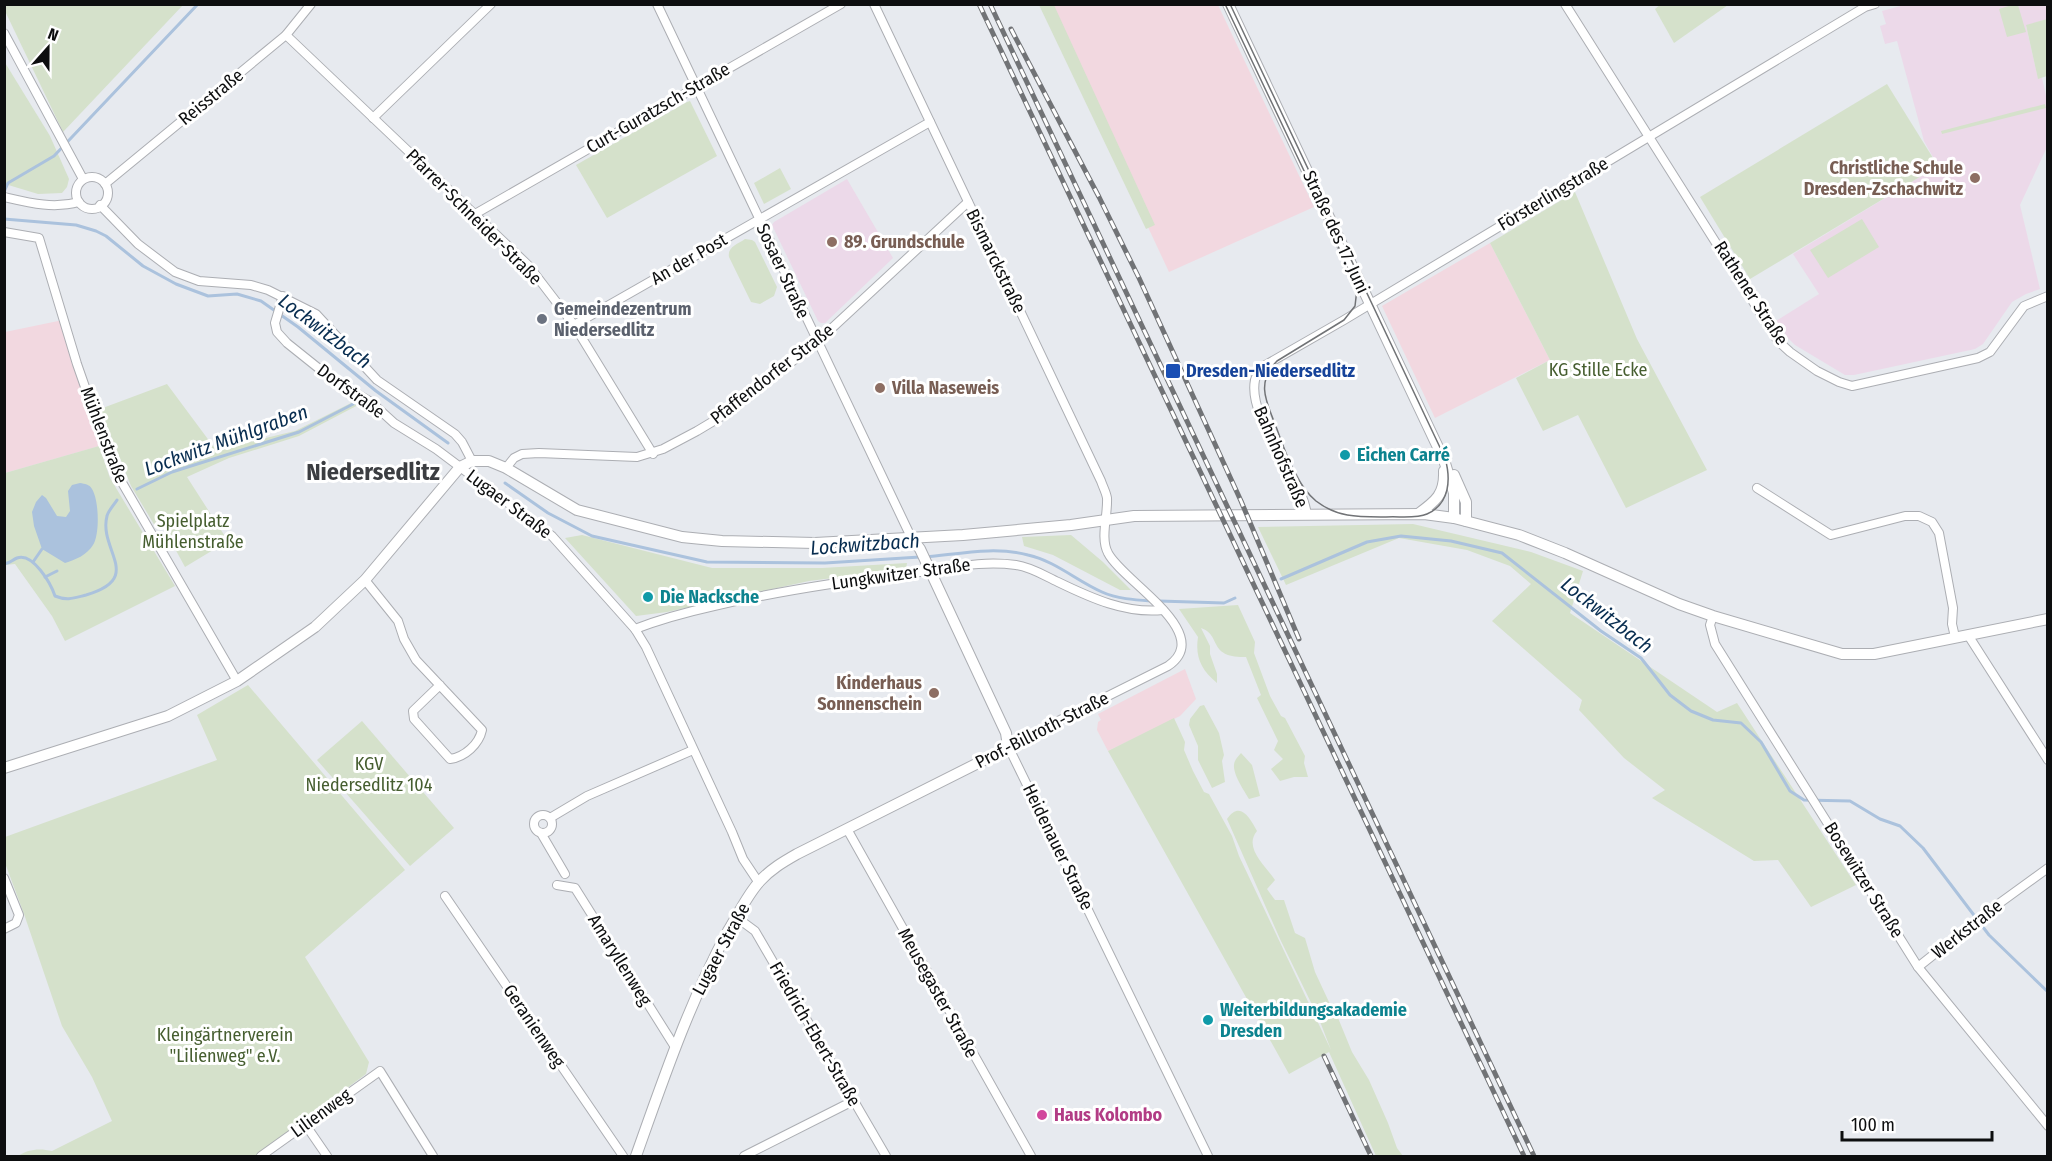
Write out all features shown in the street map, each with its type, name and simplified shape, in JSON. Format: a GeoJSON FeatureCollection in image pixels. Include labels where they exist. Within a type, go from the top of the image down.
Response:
{"type":"FeatureCollection","features":[{"type":"Feature","properties":{"kind":"street","name":"Reisstraße"},"geometry":{"type":"LineString","coordinates":[[105,184],[286,35],[311,4]]}},
{"type":"Feature","properties":{"kind":"street"},"geometry":{"type":"LineString","coordinates":[[373,118],[491,4]]}},
{"type":"Feature","properties":{"kind":"street","name":"Sosaer Straße"},"geometry":{"type":"LineString","coordinates":[[657,4],[911,537]]}},
{"type":"Feature","properties":{"kind":"street","name":"Curt-Guratzsch-Straße"},"geometry":{"type":"LineString","coordinates":[[476,213],[841,4]]}},
{"type":"Feature","properties":{"kind":"street","name":"Bismarckstraße"},"geometry":{"type":"LineString","coordinates":[[874,4],[1101,481],[1107,500],[1106,520]]}},
{"type":"Feature","properties":{"kind":"street","name":"Straße des 17. Juni"},"geometry":{"type":"LineString","coordinates":[[1228,4],[1444,460],[1454,493],[1454,518]]}},
{"type":"Feature","properties":{"kind":"street","name":"Rathener Straße"},"geometry":{"type":"LineString","coordinates":[[1565,4],[1778,341],[1790,352],[1839,382],[1852,386],[1978,358],[1990,352],[2024,306],[2048,296]]}},
{"type":"Feature","properties":{"kind":"street","name":"Försterlingstraße"},"geometry":{"type":"LineString","coordinates":[[1255,400],[1255,379],[1262,368],[1865,7],[1875,4]]}},
{"type":"Feature","properties":{"kind":"street"},"geometry":{"type":"LineString","coordinates":[[4,33],[83,179]]}},
{"type":"Feature","properties":{"kind":"street","name":"Pfarrer-Schneider-Straße"},"geometry":{"type":"LineString","coordinates":[[286,35],[476,213],[528,265],[574,326],[653,454]]}},
{"type":"Feature","properties":{"kind":"street","name":"An der Post"},"geometry":{"type":"LineString","coordinates":[[574,326],[930,122]]}},
{"type":"Feature","properties":{"kind":"street"},"geometry":{"type":"LineString","coordinates":[[6,197],[53,206],[65,206],[79,202],[91,208],[100,206],[106,198],[105,184],[95,177],[83,179],[76,192],[79,202]]}},
{"type":"Feature","properties":{"kind":"street","name":"Pfaffendorfer Straße"},"geometry":{"type":"LineString","coordinates":[[507,468],[514,458],[522,454],[625,458],[653,454],[722,416],[817,342],[968,202]]}},
{"type":"Feature","properties":{"kind":"street","name":"Dorfstraße"},"geometry":{"type":"LineString","coordinates":[[100,206],[138,244],[175,272],[199,281],[252,285],[283,296],[316,314],[377,380],[455,434],[472,461]]}},
{"type":"Feature","properties":{"kind":"street","name":"Mühlenstraße"},"geometry":{"type":"LineString","coordinates":[[4,232],[39,238],[77,364],[113,467],[237,681]]}},
{"type":"Feature","properties":{"kind":"street","name":"Dorfstraße"},"geometry":{"type":"LineString","coordinates":[[283,296],[276,317],[277,332],[286,343],[332,379],[370,402],[394,423],[460,467]]}},
{"type":"Feature","properties":{"kind":"street","name":"Bahnhofstraße"},"geometry":{"type":"LineString","coordinates":[[1255,400],[1272,441],[1306,504],[1307,515]]}},
{"type":"Feature","properties":{"kind":"street"},"geometry":{"type":"LineString","coordinates":[[1418,514],[1434,502],[1442,491],[1444,460]]}},
{"type":"Feature","properties":{"kind":"street","name":"Straße des 17. Juni"},"geometry":{"type":"LineString","coordinates":[[1444,460],[1452,471],[1466,502],[1466,521]]}},
{"type":"Feature","properties":{"kind":"street"},"geometry":{"type":"LineString","coordinates":[[4,768],[168,716],[237,681],[315,627],[365,580],[460,467],[472,461],[489,461],[507,468],[577,510],[682,537],[722,541],[815,543],[991,533],[1134,516],[1418,514],[1454,518],[1540,542],[1646,590],[1713,616],[1842,654],[1874,654],[2048,619]]}},
{"type":"Feature","properties":{"kind":"street","name":"Lugaer Straße"},"geometry":{"type":"LineString","coordinates":[[460,467],[552,536],[635,628],[732,832],[742,859],[759,883],[736,917],[711,963],[675,1047],[636,1156]]}},
{"type":"Feature","properties":{"kind":"street"},"geometry":{"type":"LineString","coordinates":[[1757,488],[1832,535],[1905,516],[1919,516],[1932,522],[1939,533],[1953,608],[1952,624],[1955,637]]}},
{"type":"Feature","properties":{"kind":"street","name":"Prof.-Billroth-Straße"},"geometry":{"type":"LineString","coordinates":[[759,883],[781,863],[1174,662],[1182,649],[1182,640],[1176,626],[1162,609],[1119,568],[1107,552],[1106,520]]}},
{"type":"Feature","properties":{"kind":"street","name":"Heidenauer Straße"},"geometry":{"type":"LineString","coordinates":[[911,537],[920,549],[1006,733],[1008,746],[1208,1156]]}},
{"type":"Feature","properties":{"kind":"street","name":"Lungkwitzer Straße"},"geometry":{"type":"LineString","coordinates":[[635,628],[659,619],[769,593],[971,563],[1020,566],[1086,596],[1120,607],[1150,611],[1162,609]]}},
{"type":"Feature","properties":{"kind":"street"},"geometry":{"type":"LineString","coordinates":[[365,580],[398,621],[404,639],[416,660],[440,685],[482,730],[477,742],[459,758],[450,759],[414,719],[413,711],[440,685]]}},
{"type":"Feature","properties":{"kind":"street","name":"Bosewitzer Straße"},"geometry":{"type":"LineString","coordinates":[[1713,616],[1710,625],[1715,644],[1918,967],[2048,1126]]}},
{"type":"Feature","properties":{"kind":"street"},"geometry":{"type":"LineString","coordinates":[[1968,635],[2048,760]]}},
{"type":"Feature","properties":{"kind":"street"},"geometry":{"type":"LineString","coordinates":[[550,818],[587,796],[693,750]]}},
{"type":"Feature","properties":{"kind":"street"},"geometry":{"type":"LineString","coordinates":[[550,818],[543,815],[535,819],[535,827],[541,833],[565,874]]}},
{"type":"Feature","properties":{"kind":"street"},"geometry":{"type":"LineString","coordinates":[[541,833],[547,832],[551,827],[550,818]]}},
{"type":"Feature","properties":{"kind":"street","name":"Meusegaster Straße"},"geometry":{"type":"LineString","coordinates":[[847,829],[1031,1156]]}},
{"type":"Feature","properties":{"kind":"street","name":"Werkstraße"},"geometry":{"type":"LineString","coordinates":[[1918,967],[2048,868]]}},
{"type":"Feature","properties":{"kind":"street"},"geometry":{"type":"LineString","coordinates":[[4,878],[19,915],[16,923],[4,929]]}},
{"type":"Feature","properties":{"kind":"street","name":"Amaryllenweg"},"geometry":{"type":"LineString","coordinates":[[557,885],[575,888],[675,1047]]}},
{"type":"Feature","properties":{"kind":"street","name":"Geranienweg"},"geometry":{"type":"LineString","coordinates":[[445,896],[623,1156]]}},
{"type":"Feature","properties":{"kind":"street","name":"Friedrich-Ebert-Straße"},"geometry":{"type":"LineString","coordinates":[[736,917],[755,931],[886,1156]]}},
{"type":"Feature","properties":{"kind":"street","name":"Lilienweg"},"geometry":{"type":"LineString","coordinates":[[261,1156],[380,1071],[433,1156]]}},
{"type":"Feature","properties":{"kind":"street"},"geometry":{"type":"LineString","coordinates":[[744,1156],[854,1101]]}},
{"type":"Feature","properties":{"kind":"street"},"geometry":{"type":"LineString","coordinates":[[305,1124],[327,1156]]}},
{"type":"Feature","properties":{"kind":"shaded area","name":"Christliche Schule Dresden-Zschachwitz"},"geometry":{"type":"Polygon","coordinates":[[[1908,4],[2047,5],[2047,19],[2026,26],[2038,78],[2042,78],[2047,100],[2047,147],[2020,205],[2040,289],[2012,302],[1983,344],[1975,349],[1845,375],[1795,345],[1776,321],[1819,294],[1793,254],[1938,166],[1924,141],[1897,41],[1885,44],[1880,26],[1886,24],[1882,11],[1908,4]]]}},
{"type":"Feature","properties":{"kind":"shaded area"},"geometry":{"type":"Polygon","coordinates":[[[1044,5],[1218,5],[1314,207],[1169,272],[1044,5]]]}},
{"type":"Feature","properties":{"kind":"shaded area","name":"89. Grundschule"},"geometry":{"type":"Polygon","coordinates":[[[847,179],[893,258],[825,323],[821,323],[772,225],[847,179]]]}},
{"type":"Feature","properties":{"kind":"shaded area"},"geometry":{"type":"Polygon","coordinates":[[[1490,243],[1550,360],[1435,418],[1382,306],[1490,243]]]}},
{"type":"Feature","properties":{"kind":"shaded area"},"geometry":{"type":"Polygon","coordinates":[[[63,320],[103,445],[5,473],[5,332],[63,320]]]}},
{"type":"Feature","properties":{"kind":"shaded area"},"geometry":{"type":"Polygon","coordinates":[[[1185,669],[1196,699],[1180,716],[1108,751],[1097,730],[1098,722],[1101,720],[1098,714],[1185,669]]]}},
{"type":"Feature","properties":{"kind":"green space"},"geometry":{"type":"Polygon","coordinates":[[[5,4],[183,5],[63,132],[5,4]]]}},
{"type":"Feature","properties":{"kind":"green space"},"geometry":{"type":"Polygon","coordinates":[[[1661,4],[1728,5],[1674,43],[1655,9],[1661,4]]]}},
{"type":"Feature","properties":{"kind":"green space"},"geometry":{"type":"Polygon","coordinates":[[[1039,5],[1054,5],[1155,225],[1146,229],[1039,5]]]}},
{"type":"Feature","properties":{"kind":"green space"},"geometry":{"type":"Polygon","coordinates":[[[2018,5],[2026,32],[2007,37],[1999,9],[2018,5]]]}},
{"type":"Feature","properties":{"kind":"green space"},"geometry":{"type":"Polygon","coordinates":[[[2047,19],[2047,76],[2038,79],[2026,25],[2047,19]]]}},
{"type":"Feature","properties":{"kind":"green space"},"geometry":{"type":"Polygon","coordinates":[[[4,61],[50,136],[69,179],[62,193],[38,194],[5,184],[4,61]]]}},
{"type":"Feature","properties":{"kind":"green space"},"geometry":{"type":"Polygon","coordinates":[[[1887,84],[1938,166],[1750,279],[1700,197],[1887,84]]]}},
{"type":"Feature","properties":{"kind":"green space"},"geometry":{"type":"Polygon","coordinates":[[[690,101],[717,156],[607,218],[576,165],[690,101]]]}},
{"type":"Feature","properties":{"kind":"green space"},"geometry":{"type":"Polygon","coordinates":[[[2045,104],[2046,108],[1942,134],[1941,131],[2045,104]]]}},
{"type":"Feature","properties":{"kind":"green space"},"geometry":{"type":"Polygon","coordinates":[[[780,168],[791,189],[764,204],[754,183],[780,168]]]}},
{"type":"Feature","properties":{"kind":"green space","name":"KG Stille Ecke"},"geometry":{"type":"Polygon","coordinates":[[[1575,192],[1637,339],[1707,470],[1626,508],[1578,415],[1543,431],[1516,378],[1550,360],[1490,243],[1575,192]]]}},
{"type":"Feature","properties":{"kind":"green space"},"geometry":{"type":"Polygon","coordinates":[[[1862,219],[1879,247],[1828,278],[1810,250],[1862,219]]]}},
{"type":"Feature","properties":{"kind":"green space"},"geometry":{"type":"Polygon","coordinates":[[[745,239],[755,242],[777,287],[774,296],[760,304],[751,302],[729,257],[731,248],[745,239]]]}},
{"type":"Feature","properties":{"kind":"green space","name":"Spielplatz Mühlenstraße"},"geometry":{"type":"Polygon","coordinates":[[[167,384],[216,450],[295,431],[357,400],[362,403],[299,436],[229,458],[187,477],[228,541],[185,567],[161,523],[155,526],[131,486],[100,409],[167,384]]]}},
{"type":"Feature","properties":{"kind":"green space"},"geometry":{"type":"Polygon","coordinates":[[[99,446],[110,478],[175,586],[65,641],[52,616],[15,564],[5,565],[5,473],[99,446]]]}},
{"type":"Feature","properties":{"kind":"green space"},"geometry":{"type":"Polygon","coordinates":[[[1413,524],[1531,552],[1583,571],[1570,613],[1717,712],[1737,703],[1856,885],[1811,907],[1778,860],[1754,861],[1652,798],[1665,790],[1624,758],[1579,710],[1582,700],[1492,621],[1531,584],[1510,566],[1467,550],[1399,538],[1286,585],[1258,527],[1413,524]]]}},
{"type":"Feature","properties":{"kind":"green space"},"geometry":{"type":"Polygon","coordinates":[[[582,535],[712,568],[822,568],[907,563],[906,569],[809,581],[667,612],[636,616],[565,538],[582,535]]]}},
{"type":"Feature","properties":{"kind":"green space"},"geometry":{"type":"Polygon","coordinates":[[[1071,535],[1131,590],[1120,590],[1053,555],[1024,546],[1022,537],[1071,535]]]}},
{"type":"Feature","properties":{"kind":"green space"},"geometry":{"type":"Polygon","coordinates":[[[1238,605],[1255,642],[1254,653],[1270,696],[1281,716],[1285,718],[1305,756],[1304,763],[1308,777],[1294,777],[1280,781],[1271,769],[1283,759],[1274,750],[1278,741],[1257,698],[1261,695],[1246,657],[1225,654],[1207,631],[1201,628],[1210,646],[1217,683],[1200,663],[1197,651],[1198,637],[1179,609],[1238,605]]]}},
{"type":"Feature","properties":{"kind":"green space","name":"Kleingärtnerverein \"Lilienweg\" e.V."},"geometry":{"type":"Polygon","coordinates":[[[248,685],[405,870],[305,957],[369,1062],[366,1074],[255,1156],[18,1156],[34,1150],[52,1151],[112,1121],[92,1077],[62,1026],[5,863],[5,837],[217,760],[197,715],[248,685]]]}},
{"type":"Feature","properties":{"kind":"green space"},"geometry":{"type":"Polygon","coordinates":[[[1204,705],[1219,733],[1224,755],[1222,761],[1225,782],[1212,788],[1198,760],[1198,746],[1189,725],[1190,719],[1200,706],[1204,705]]]}},
{"type":"Feature","properties":{"kind":"green space"},"geometry":{"type":"Polygon","coordinates":[[[1174,718],[1185,742],[1184,750],[1193,771],[1204,792],[1209,794],[1232,836],[1239,856],[1331,1050],[1227,819],[1236,811],[1240,811],[1248,816],[1257,831],[1253,837],[1254,850],[1275,880],[1267,889],[1275,900],[1284,900],[1295,933],[1305,938],[1315,972],[1336,1013],[1352,1052],[1369,1080],[1397,1148],[1403,1156],[1376,1156],[1329,1052],[1289,1074],[1108,751],[1174,718]]]}},
{"type":"Feature","properties":{"kind":"green space","name":"KGV Niedersedlitz 104"},"geometry":{"type":"Polygon","coordinates":[[[362,721],[454,828],[410,866],[317,760],[362,721]]]}},
{"type":"Feature","properties":{"kind":"green space"},"geometry":{"type":"Polygon","coordinates":[[[1241,753],[1252,765],[1260,796],[1249,799],[1238,780],[1234,765],[1241,753]]]}},
{"type":"Feature","properties":{"kind":"water"},"geometry":{"type":"Polygon","coordinates":[[[80,483],[90,486],[94,494],[97,509],[97,533],[88,552],[65,563],[42,549],[32,512],[42,495],[57,516],[66,517],[70,511],[68,491],[72,485],[80,483]]]}},
{"type":"Feature","properties":{"kind":"waterway"},"geometry":{"type":"LineString","coordinates":[[4,192],[8,183],[54,156],[198,4]]}},
{"type":"Feature","properties":{"kind":"waterway","name":"Lockwitzbach"},"geometry":{"type":"LineString","coordinates":[[4,219],[76,225],[96,231],[106,236],[143,266],[176,284],[208,296],[237,294],[261,301],[298,327],[376,391],[448,443]]}},
{"type":"Feature","properties":{"kind":"waterway","name":"Lockwitz Mühlgraben"},"geometry":{"type":"LineString","coordinates":[[137,489],[172,472],[299,432],[357,402]]}},
{"type":"Feature","properties":{"kind":"waterway","name":"Lockwitzbach"},"geometry":{"type":"LineString","coordinates":[[505,483],[548,513],[592,536],[707,562],[825,563],[920,557]]}},
{"type":"Feature","properties":{"kind":"waterway","name":"Lockwitz Mühlgraben"},"geometry":{"type":"LineString","coordinates":[[4,564],[23,557],[29,560],[40,570],[55,596],[59,598],[74,598],[103,588],[113,580],[116,571],[106,528],[108,514],[117,500]]}},
{"type":"Feature","properties":{"kind":"waterway","name":"Lockwitzbach"},"geometry":{"type":"LineString","coordinates":[[1281,579],[1367,542],[1401,536],[1451,541],[1502,553],[1601,631],[1641,658],[1670,695],[1691,711],[1713,720],[1741,723],[1761,742],[1790,791],[1804,800],[1850,801],[1880,819],[1900,826],[1923,848],[1989,935],[2048,992]]}},
{"type":"Feature","properties":{"kind":"waterway"},"geometry":{"type":"LineString","coordinates":[[33,562],[42,549]]}},
{"type":"Feature","properties":{"kind":"waterway","name":"Lockwitzbach"},"geometry":{"type":"LineString","coordinates":[[926,557],[977,552],[1015,552],[1057,566],[1108,594],[1127,599],[1152,601]]}},
{"type":"Feature","properties":{"kind":"waterway"},"geometry":{"type":"LineString","coordinates":[[45,577],[57,571]]}},
{"type":"Feature","properties":{"kind":"waterway","name":"Lockwitzbach"},"geometry":{"type":"LineString","coordinates":[[1159,601],[1224,603],[1235,598]]}},
{"type":"Feature","properties":{"kind":"tram line"},"geometry":{"type":"LineString","coordinates":[[1225,4],[1316,196],[1357,289],[1355,306],[1344,320],[1277,361],[1267,376],[1266,399],[1287,455],[1308,493],[1332,511],[1367,517],[1423,516],[1435,510],[1447,490],[1448,474],[1445,458],[1230,4]]}},
{"type":"Feature","properties":{"kind":"railway"},"geometry":{"type":"LineString","coordinates":[[979,4],[1524,1156]]}},
{"type":"Feature","properties":{"kind":"railway"},"geometry":{"type":"LineString","coordinates":[[990,4],[1534,1156]]}},
{"type":"Feature","properties":{"kind":"railway"},"geometry":{"type":"LineString","coordinates":[[1011,29],[1139,278],[1241,501],[1299,639]]}},
{"type":"Feature","properties":{"kind":"railway"},"geometry":{"type":"LineString","coordinates":[[1324,1056],[1371,1156]]}},
{"type":"Feature","properties":{"kind":"place","name":"Christliche Schule Dresden-Zschachwitz"},"geometry":{"type":"Point","coordinates":[1975,178]}},
{"type":"Feature","properties":{"kind":"place","name":"89. Grundschule"},"geometry":{"type":"Point","coordinates":[832,242]}},
{"type":"Feature","properties":{"kind":"place","name":"Gemeindezentrum Niedersedlitz"},"geometry":{"type":"Point","coordinates":[542,319]}},
{"type":"Feature","properties":{"kind":"place","name":"Dresden-Niedersedlitz"},"geometry":{"type":"Point","coordinates":[1173,371]}},
{"type":"Feature","properties":{"kind":"place","name":"Villa Naseweis"},"geometry":{"type":"Point","coordinates":[880,388]}},
{"type":"Feature","properties":{"kind":"place","name":"Eichen Carré"},"geometry":{"type":"Point","coordinates":[1345,455]}},
{"type":"Feature","properties":{"kind":"place","name":"Die Nacksche"},"geometry":{"type":"Point","coordinates":[648,597]}},
{"type":"Feature","properties":{"kind":"place","name":"Kinderhaus Sonnenschein"},"geometry":{"type":"Point","coordinates":[934,693]}},
{"type":"Feature","properties":{"kind":"place","name":"Weiterbildungsakademie Dresden"},"geometry":{"type":"Point","coordinates":[1208,1020]}},
{"type":"Feature","properties":{"kind":"place","name":"Haus Kolombo"},"geometry":{"type":"Point","coordinates":[1042,1115]}},
{"type":"Feature","properties":{"kind":"district","name":"Niedersedlitz"},"geometry":{"type":"Point","coordinates":[373,472]}}]}
